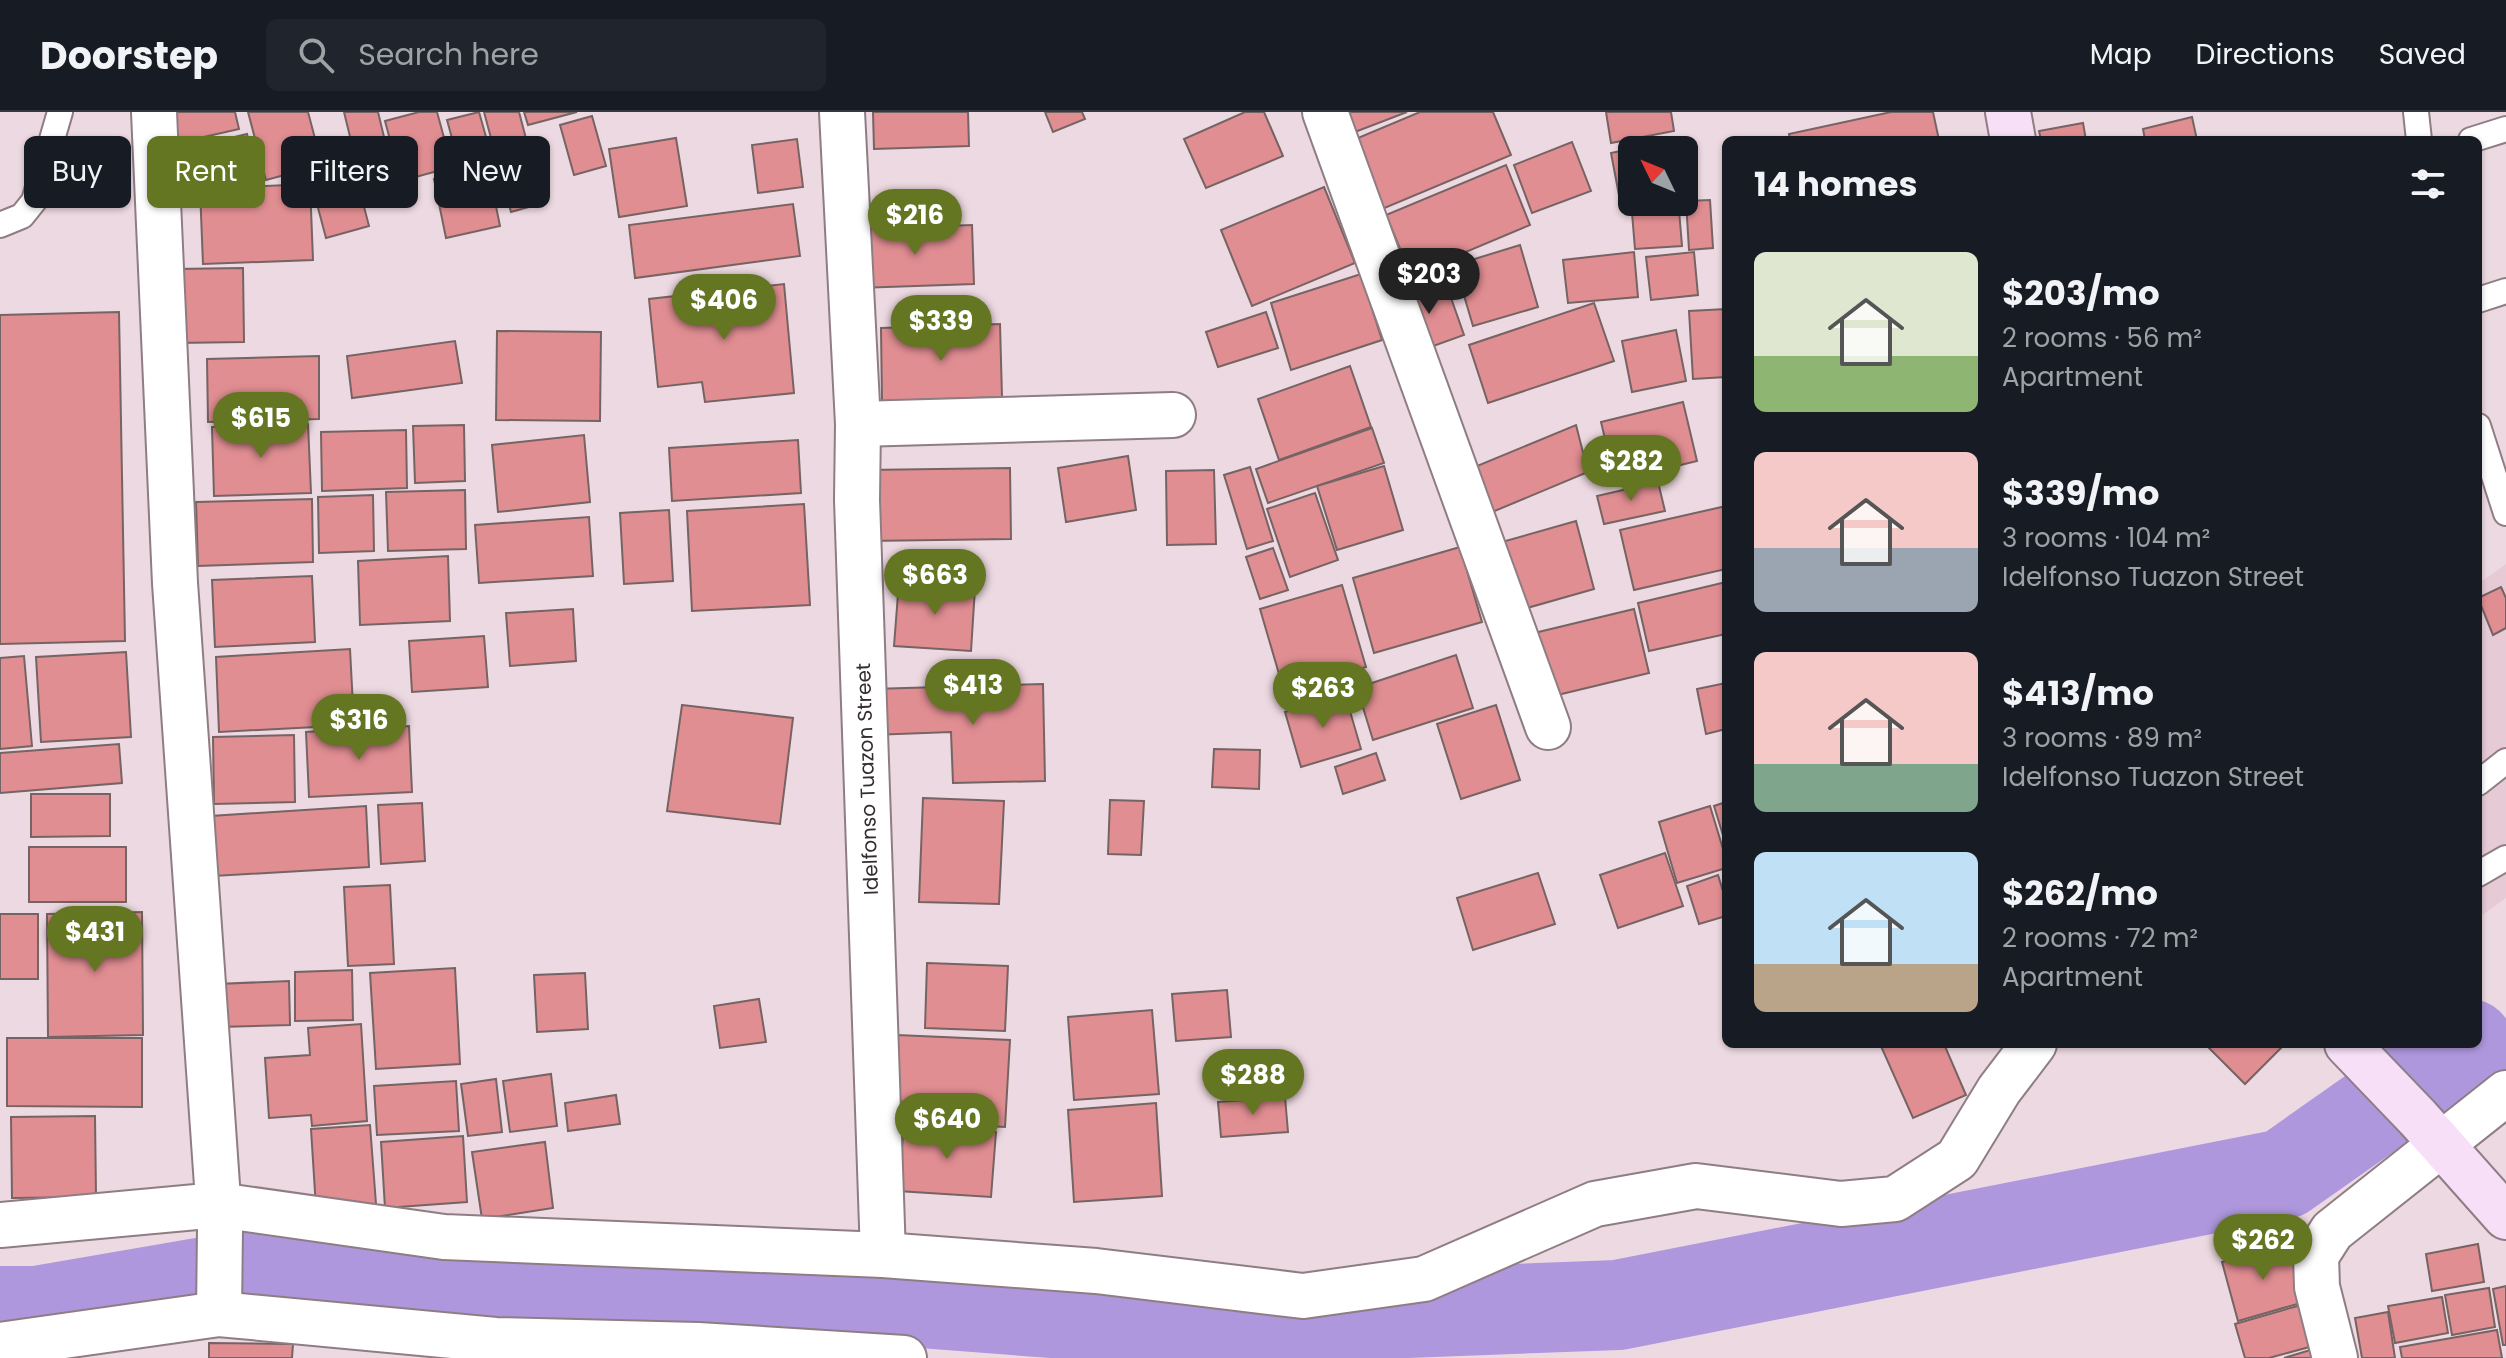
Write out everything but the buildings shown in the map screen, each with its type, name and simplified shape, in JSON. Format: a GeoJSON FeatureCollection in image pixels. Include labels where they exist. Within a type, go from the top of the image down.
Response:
{"type":"FeatureCollection","features":[{"type":"Feature","properties":{"kind":"street"},"geometry":{"type":"LineString","coordinates":[[154,112],[175,583],[219,1216],[219,1304]]}},
{"type":"Feature","properties":{"kind":"street","name":"Idelfonso Tuazon Street"},"geometry":{"type":"LineString","coordinates":[[842,112],[858,424],[857,500],[883,1255]]}},
{"type":"Feature","properties":{"kind":"street"},"geometry":{"type":"LineString","coordinates":[[1325,112],[1548,727]]}},
{"type":"Feature","properties":{"kind":"street"},"geometry":{"type":"LineString","coordinates":[[2008,112],[2012,136]]}},
{"type":"Feature","properties":{"kind":"street"},"geometry":{"type":"LineString","coordinates":[[858,424],[1173,415]]}},
{"type":"Feature","properties":{"kind":"street"},"geometry":{"type":"LineString","coordinates":[[0,1225],[219,1216],[444,1237],[883,1255],[1096,1271],[1303,1296],[1424,1279],[1595,1204],[1696,1186],[1841,1204],[1895,1199],[1957,1159],[1999,1090],[2031,1048]]}},
{"type":"Feature","properties":{"kind":"street"},"geometry":{"type":"LineString","coordinates":[[2351,1048],[2506,1217]]}},
{"type":"Feature","properties":{"kind":"street"},"geometry":{"type":"LineString","coordinates":[[2335,1358],[2317,1287],[2316,1256],[2332,1231],[2429,1131],[2506,1093]]}},
{"type":"Feature","properties":{"kind":"street"},"geometry":{"type":"LineString","coordinates":[[0,1345],[219,1304],[495,1340],[698,1345],[904,1358]]}},
{"type":"Feature","properties":{"kind":"lane"},"geometry":{"type":"LineString","coordinates":[[0,225],[22,216],[34,201],[60,112]]}},
{"type":"Feature","properties":{"kind":"lane"},"geometry":{"type":"LineString","coordinates":[[2416,112],[2419,136]]}},
{"type":"Feature","properties":{"kind":"lane"},"geometry":{"type":"LineString","coordinates":[[2482,137],[2506,129]]}},
{"type":"Feature","properties":{"kind":"lane"},"geometry":{"type":"LineString","coordinates":[[2482,299],[2506,291]]}},
{"type":"Feature","properties":{"kind":"lane"},"geometry":{"type":"LineString","coordinates":[[2482,438],[2506,513]]}},
{"type":"Feature","properties":{"kind":"lane"},"geometry":{"type":"LineString","coordinates":[[2482,780],[2506,761]]}},
{"type":"Feature","properties":{"kind":"lane"},"geometry":{"type":"LineString","coordinates":[[2482,872],[2506,858]]}},
{"type":"Feature","properties":{"kind":"shaded area"},"geometry":{"type":"Polygon","coordinates":[[[2506,564],[2506,898],[2482,915],[2482,581],[2506,564]]]}},
{"type":"Feature","properties":{"kind":"waterway"},"geometry":{"type":"LineString","coordinates":[[0,1311],[36,1311],[298,1266],[580,1277],[1170,1322],[1618,1305],[2284,1174],[2463,1048]]}}]}
